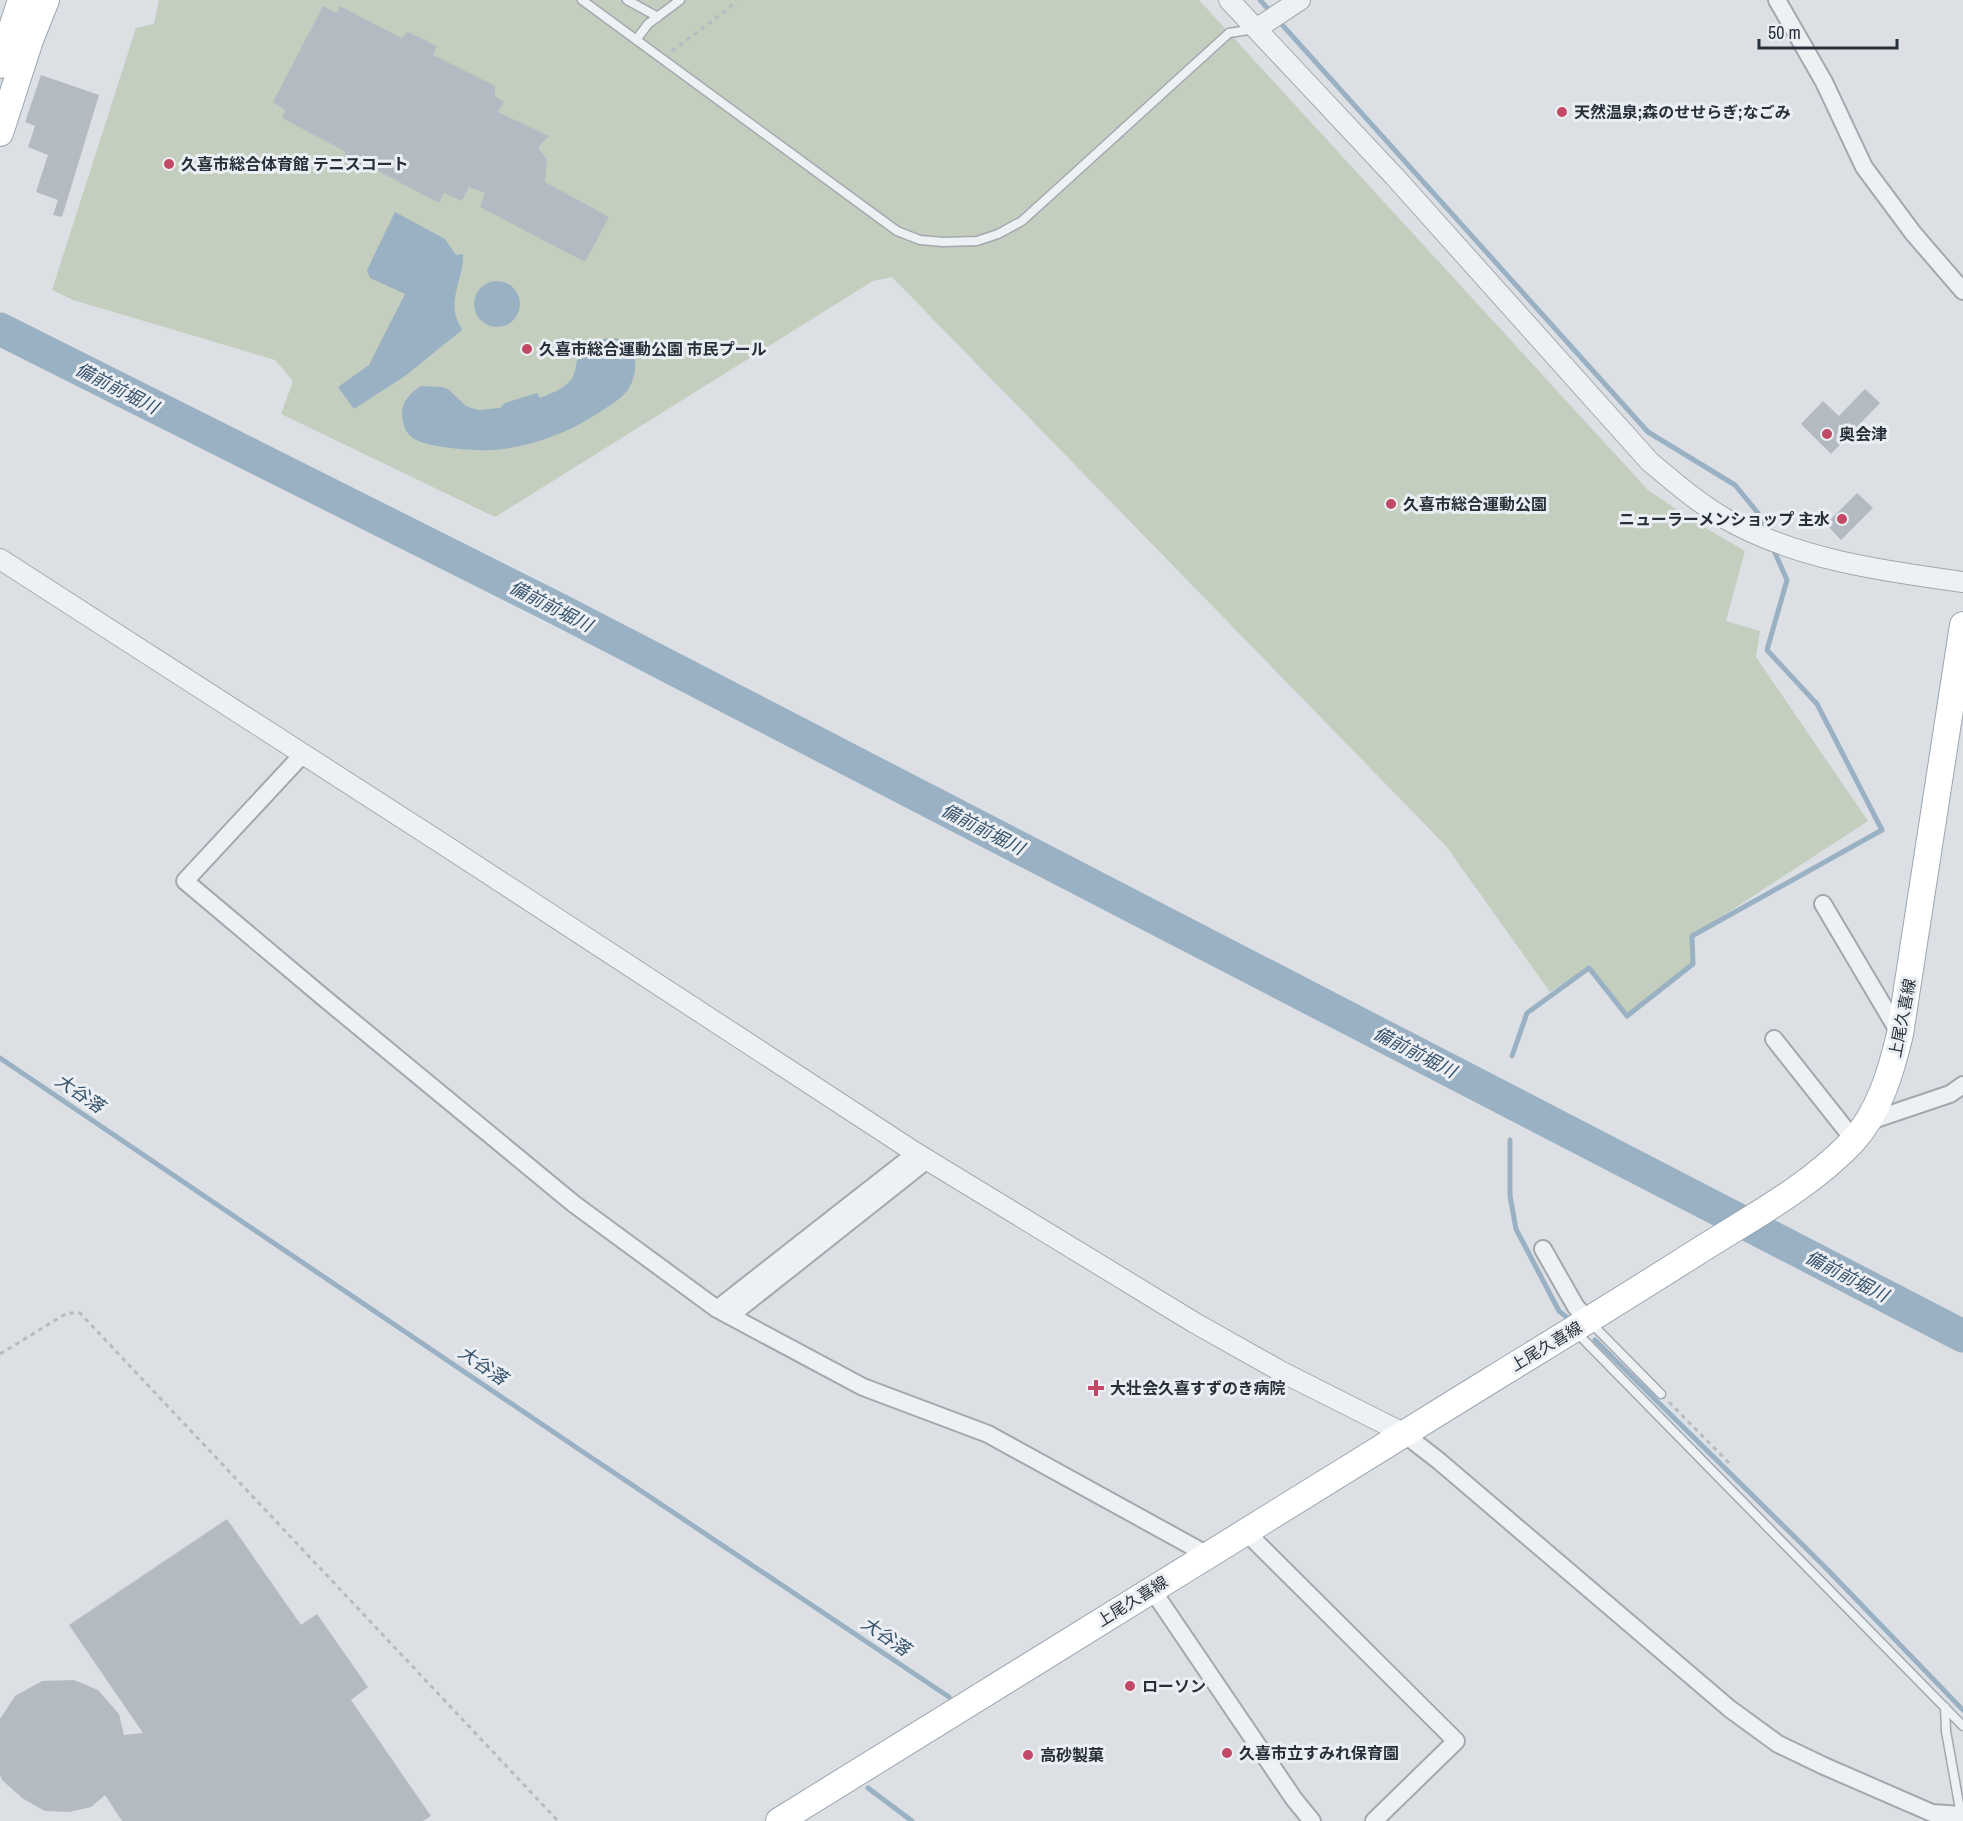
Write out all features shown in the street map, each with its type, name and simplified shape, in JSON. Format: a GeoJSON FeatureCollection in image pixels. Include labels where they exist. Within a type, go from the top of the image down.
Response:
{"type":"FeatureCollection","features":[{"type":"Feature","properties":{"kind":"main road"},"geometry":{"type":"LineString","coordinates":[[0,65],[21,0]]}},
{"type":"Feature","properties":{"kind":"main road"},"geometry":{"type":"LineString","coordinates":[[0,133],[30,40],[46,0]]}},
{"type":"Feature","properties":{"kind":"main road","name":"上尾久喜線"},"geometry":{"type":"LineString","coordinates":[[779,1821],[1244,1530],[1787,1197],[1828,1164],[1861,1131],[1878,1101],[1892,1067],[1900,1034],[1960,664],[1963,625]]}},
{"type":"Feature","properties":{"kind":"street"},"geometry":{"type":"LineString","coordinates":[[1229,0],[1395,177],[1650,462],[1689,494],[1722,517],[1779,543],[1895,572],[1963,582]]}},
{"type":"Feature","properties":{"kind":"street"},"geometry":{"type":"LineString","coordinates":[[1256,29],[1300,0]]}},
{"type":"Feature","properties":{"kind":"street"},"geometry":{"type":"LineString","coordinates":[[1777,0],[1824,82],[1864,167],[1913,233],[1963,291]]}},
{"type":"Feature","properties":{"kind":"street"},"geometry":{"type":"LineString","coordinates":[[0,559],[772,1058],[921,1157],[1195,1323],[1282,1372],[1403,1433],[1439,1461],[1730,1709],[1778,1744],[1932,1813],[1958,1817]]}},
{"type":"Feature","properties":{"kind":"street"},"geometry":{"type":"LineString","coordinates":[[303,754],[185,881],[574,1204],[723,1312],[863,1387],[988,1434],[1206,1554]]}},
{"type":"Feature","properties":{"kind":"street"},"geometry":{"type":"LineString","coordinates":[[1823,904],[1900,1034]]}},
{"type":"Feature","properties":{"kind":"street"},"geometry":{"type":"LineString","coordinates":[[1774,1039],[1861,1131],[1950,1094],[1963,1085]]}},
{"type":"Feature","properties":{"kind":"street"},"geometry":{"type":"LineString","coordinates":[[723,1312],[921,1157]]}},
{"type":"Feature","properties":{"kind":"street"},"geometry":{"type":"LineString","coordinates":[[1543,1249],[1576,1307],[1581,1325]]}},
{"type":"Feature","properties":{"kind":"street"},"geometry":{"type":"LineString","coordinates":[[1244,1530],[1456,1741],[1374,1821]]}},
{"type":"Feature","properties":{"kind":"street"},"geometry":{"type":"LineString","coordinates":[[1151,1588],[1312,1821]]}},
{"type":"Feature","properties":{"kind":"lane"},"geometry":{"type":"LineString","coordinates":[[582,0],[897,231],[920,240],[943,242],[977,241],[998,234],[1022,221],[1229,33],[1256,29]]}},
{"type":"Feature","properties":{"kind":"lane"},"geometry":{"type":"LineString","coordinates":[[627,0],[658,17]]}},
{"type":"Feature","properties":{"kind":"lane"},"geometry":{"type":"LineString","coordinates":[[636,40],[648,24],[680,0]]}},
{"type":"Feature","properties":{"kind":"lane"},"geometry":{"type":"LineString","coordinates":[[1581,1325],[1661,1394]]}},
{"type":"Feature","properties":{"kind":"lane"},"geometry":{"type":"LineString","coordinates":[[1581,1325],[1963,1726]]}},
{"type":"Feature","properties":{"kind":"lane"},"geometry":{"type":"LineString","coordinates":[[1946,1707],[1946,1731],[1958,1817]]}},
{"type":"Feature","properties":{"kind":"path"},"geometry":{"type":"LineString","coordinates":[[664,60],[736,0]]}},
{"type":"Feature","properties":{"kind":"path"},"geometry":{"type":"LineString","coordinates":[[0,1354],[67,1313],[80,1313],[558,1821]]}},
{"type":"Feature","properties":{"kind":"path"},"geometry":{"type":"LineString","coordinates":[[1661,1394],[1729,1463]]}},
{"type":"Feature","properties":{"kind":"green space","name":"久喜市総合運動公園"},"geometry":{"type":"Polygon","coordinates":[[[159,0],[1199,0],[1648,490],[1697,523],[1745,551],[1726,621],[1760,631],[1756,657],[1868,821],[1692,936],[1693,964],[1627,1016],[1589,968],[1550,992],[1446,846],[892,277],[873,281],[495,517],[281,414],[293,381],[275,360],[73,300],[52,290],[136,28],[154,24],[159,0]]]}},
{"type":"Feature","properties":{"kind":"water"},"geometry":{"type":"Polygon","coordinates":[[[395,212],[445,239],[456,255],[463,254],[455,305],[456,316],[462,330],[405,376],[354,409],[338,387],[369,365],[405,294],[370,278],[367,270],[395,212]]]}},
{"type":"Feature","properties":{"kind":"water"},"geometry":{"type":"Polygon","coordinates":[[[497,281],[513,288],[520,304],[513,320],[497,327],[481,320],[474,304],[481,288],[497,281]]]}},
{"type":"Feature","properties":{"kind":"water"},"geometry":{"type":"Polygon","coordinates":[[[615,338],[628,345],[635,358],[635,369],[628,390],[588,420],[562,432],[521,446],[476,450],[429,444],[410,436],[405,428],[402,415],[403,406],[410,395],[421,386],[448,389],[466,406],[478,410],[500,408],[505,403],[537,393],[540,398],[555,392],[572,378],[578,358],[585,347],[601,339],[615,338]]]}},
{"type":"Feature","properties":{"kind":"building"},"geometry":{"type":"Polygon","coordinates":[[[323,6],[337,13],[340,6],[401,38],[408,32],[437,46],[433,55],[495,86],[495,96],[504,102],[498,112],[549,136],[538,147],[547,160],[545,182],[609,217],[585,262],[480,207],[485,193],[469,187],[462,201],[444,193],[439,203],[376,170],[372,174],[343,159],[346,152],[282,118],[285,110],[273,102],[323,6]]]}},
{"type":"Feature","properties":{"kind":"building"},"geometry":{"type":"Polygon","coordinates":[[[41,75],[99,95],[62,217],[53,215],[58,200],[36,192],[48,155],[28,147],[35,126],[25,122],[41,75]]]}},
{"type":"Feature","properties":{"kind":"building"},"geometry":{"type":"Polygon","coordinates":[[[1865,389],[1880,403],[1831,454],[1801,424],[1823,401],[1839,416],[1865,389]]]}},
{"type":"Feature","properties":{"kind":"building"},"geometry":{"type":"Polygon","coordinates":[[[1857,493],[1873,508],[1841,540],[1826,524],[1857,493]]]}},
{"type":"Feature","properties":{"kind":"building"},"geometry":{"type":"Polygon","coordinates":[[[227,1519],[301,1625],[317,1614],[368,1687],[351,1700],[431,1816],[423,1821],[122,1821],[105,1795],[91,1807],[69,1812],[45,1811],[22,1798],[2,1780],[0,1774],[0,1719],[15,1696],[42,1681],[74,1680],[98,1690],[119,1714],[124,1735],[143,1733],[69,1625],[227,1519]]]}},
{"type":"Feature","properties":{"kind":"waterway"},"geometry":{"type":"LineString","coordinates":[[1260,0],[1648,432],[1735,485],[1758,513],[1766,532]]}},
{"type":"Feature","properties":{"kind":"waterway","name":"備前前堀川"},"geometry":{"type":"LineString","coordinates":[[0,329],[554,607],[1963,1336]]}},
{"type":"Feature","properties":{"kind":"waterway"},"geometry":{"type":"LineString","coordinates":[[1512,1056],[1527,1013],[1589,968],[1627,1016],[1693,964],[1692,936],[1882,830],[1817,704],[1767,650],[1787,580],[1772,546]]}},
{"type":"Feature","properties":{"kind":"waterway","name":"大谷落"},"geometry":{"type":"LineString","coordinates":[[0,1058],[949,1697]]}},
{"type":"Feature","properties":{"kind":"waterway"},"geometry":{"type":"LineString","coordinates":[[1510,1140],[1510,1196],[1516,1229],[1559,1311],[1570,1320]]}},
{"type":"Feature","properties":{"kind":"waterway"},"geometry":{"type":"LineString","coordinates":[[1595,1340],[1824,1566],[1963,1710]]}},
{"type":"Feature","properties":{"kind":"waterway"},"geometry":{"type":"LineString","coordinates":[[868,1788],[912,1821]]}},
{"type":"Feature","properties":{"kind":"place","name":"天然温泉;森のせせらぎ;なごみ"},"geometry":{"type":"Point","coordinates":[1562,112]}},
{"type":"Feature","properties":{"kind":"place","name":"久喜市総合体育館 テニスコート"},"geometry":{"type":"Point","coordinates":[169,164]}},
{"type":"Feature","properties":{"kind":"place","name":"久喜市総合運動公園 市民プール"},"geometry":{"type":"Point","coordinates":[527,349]}},
{"type":"Feature","properties":{"kind":"place","name":"奥会津"},"geometry":{"type":"Point","coordinates":[1827,434]}},
{"type":"Feature","properties":{"kind":"place","name":"久喜市総合運動公園"},"geometry":{"type":"Point","coordinates":[1391,504]}},
{"type":"Feature","properties":{"kind":"place","name":"ニューラーメンショップ 主水"},"geometry":{"type":"Point","coordinates":[1842,519]}},
{"type":"Feature","properties":{"kind":"place","name":"大壮会久喜すずのき病院"},"geometry":{"type":"Point","coordinates":[1096,1388]}},
{"type":"Feature","properties":{"kind":"place","name":"ローソン"},"geometry":{"type":"Point","coordinates":[1130,1686]}},
{"type":"Feature","properties":{"kind":"place","name":"久喜市立すみれ保育園"},"geometry":{"type":"Point","coordinates":[1227,1753]}},
{"type":"Feature","properties":{"kind":"place","name":"高砂製菓"},"geometry":{"type":"Point","coordinates":[1028,1755]}}]}
